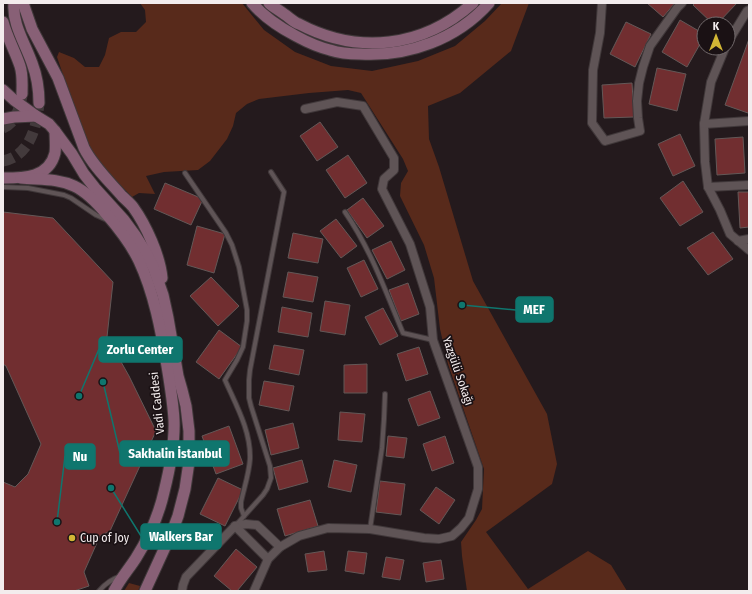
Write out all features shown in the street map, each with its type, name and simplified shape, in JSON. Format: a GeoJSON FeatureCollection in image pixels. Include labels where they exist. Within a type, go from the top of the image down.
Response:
{"type":"FeatureCollection","features":[{"type":"Feature","properties":{"kind":"main road"},"geometry":{"type":"LineString","coordinates":[[14,3],[16,24],[32,62],[38,84],[39,103]]}},
{"type":"Feature","properties":{"kind":"main road"},"geometry":{"type":"LineString","coordinates":[[23,3],[32,29],[58,78],[86,153],[132,206],[146,230],[161,269],[163,295]]}},
{"type":"Feature","properties":{"kind":"main road"},"geometry":{"type":"LineString","coordinates":[[252,3],[261,13],[276,24],[310,43],[330,50],[351,54],[373,55],[396,53],[415,49],[432,43],[456,31],[473,19],[489,3]]}},
{"type":"Feature","properties":{"kind":"main road"},"geometry":{"type":"LineString","coordinates":[[269,3],[297,24],[316,32],[353,42],[373,44],[396,42],[433,30],[452,19],[473,3]]}},
{"type":"Feature","properties":{"kind":"main road"},"geometry":{"type":"LineString","coordinates":[[3,22],[5,31],[20,66],[22,94]]}},
{"type":"Feature","properties":{"kind":"main road"},"geometry":{"type":"LineString","coordinates":[[3,90],[14,100],[49,124],[55,131],[72,154],[84,174],[135,235],[154,269],[163,295]]}},
{"type":"Feature","properties":{"kind":"main road"},"geometry":{"type":"LineString","coordinates":[[3,127],[9,118],[36,116]]}},
{"type":"Feature","properties":{"kind":"main road"},"geometry":{"type":"LineString","coordinates":[[3,178],[21,178],[32,176],[42,172],[48,167],[55,153],[55,131]]}},
{"type":"Feature","properties":{"kind":"main road","name":"Vadi Caddesi"},"geometry":{"type":"LineString","coordinates":[[21,178],[61,181],[76,187],[100,207],[124,236],[138,260],[156,312],[165,354],[172,399],[174,441],[164,493],[158,513],[136,558],[114,591]]}},
{"type":"Feature","properties":{"kind":"main road","name":"Vadi Caddesi"},"geometry":{"type":"LineString","coordinates":[[144,591],[178,516],[185,489],[189,462],[189,431],[186,406],[178,376],[163,295]]}},
{"type":"Feature","properties":{"kind":"street"},"geometry":{"type":"LineString","coordinates":[[602,3],[600,33],[593,70],[592,123],[605,141],[640,131],[637,101],[638,89],[647,53],[650,46],[682,3]]}},
{"type":"Feature","properties":{"kind":"street"},"geometry":{"type":"LineString","coordinates":[[736,29],[749,10]]}},
{"type":"Feature","properties":{"kind":"street"},"geometry":{"type":"LineString","coordinates":[[722,56],[711,82],[704,124],[705,162],[708,188],[720,210],[730,234],[749,250]]}},
{"type":"Feature","properties":{"kind":"street","name":"Yazgülü Sokağı"},"geometry":{"type":"LineString","coordinates":[[254,591],[268,559],[280,547],[299,536],[328,528],[370,529],[439,539],[452,536],[469,518],[478,489],[478,467],[433,340],[430,307],[410,244],[382,189],[384,179],[394,170],[394,158],[363,106],[337,102],[305,109]]}},
{"type":"Feature","properties":{"kind":"street"},"geometry":{"type":"LineString","coordinates":[[704,124],[749,121]]}},
{"type":"Feature","properties":{"kind":"street"},"geometry":{"type":"LineString","coordinates":[[708,188],[749,185]]}},
{"type":"Feature","properties":{"kind":"street"},"geometry":{"type":"LineString","coordinates":[[738,241],[749,240]]}},
{"type":"Feature","properties":{"kind":"street"},"geometry":{"type":"LineString","coordinates":[[182,591],[186,577],[235,526],[246,524],[257,525],[280,547]]}},
{"type":"Feature","properties":{"kind":"street"},"geometry":{"type":"LineString","coordinates":[[235,526],[268,559]]}},
{"type":"Feature","properties":{"kind":"lane"},"geometry":{"type":"LineString","coordinates":[[235,526],[267,489],[271,478],[270,466],[251,406],[249,390],[250,370],[284,192],[271,172]]}},
{"type":"Feature","properties":{"kind":"lane"},"geometry":{"type":"LineString","coordinates":[[186,173],[226,233],[232,245],[239,267],[247,310],[243,347],[226,380],[248,437],[249,469],[241,502],[244,516]]}},
{"type":"Feature","properties":{"kind":"lane"},"geometry":{"type":"LineString","coordinates":[[3,187],[28,188],[64,195],[71,198],[96,216],[115,224]]}},
{"type":"Feature","properties":{"kind":"lane"},"geometry":{"type":"LineString","coordinates":[[345,212],[358,231],[372,259],[402,333],[433,340]]}},
{"type":"Feature","properties":{"kind":"lane"},"geometry":{"type":"LineString","coordinates":[[370,529],[382,448],[384,394]]}},
{"type":"Feature","properties":{"kind":"lane"},"geometry":{"type":"LineString","coordinates":[[99,591],[105,584],[114,578],[123,576]]}},
{"type":"Feature","properties":{"kind":"shaded area"},"geometry":{"type":"Polygon","coordinates":[[[140,3],[242,3],[264,30],[295,52],[331,66],[372,71],[418,61],[455,46],[485,21],[502,3],[529,3],[511,51],[460,93],[428,106],[429,139],[439,167],[473,281],[547,414],[557,464],[552,484],[486,532],[528,589],[588,551],[611,565],[627,591],[467,591],[461,542],[482,509],[484,469],[448,364],[440,329],[434,278],[424,245],[400,196],[401,183],[408,171],[403,159],[361,93],[348,90],[309,93],[259,99],[247,104],[236,113],[233,126],[227,139],[210,161],[198,170],[164,172],[146,176],[155,194],[139,193],[132,197],[89,151],[57,57],[59,52],[74,58],[85,67],[99,67],[105,55],[109,38],[121,32],[136,32],[146,22],[145,10],[140,3]]]}},
{"type":"Feature","properties":{"kind":"shaded area"},"geometry":{"type":"Polygon","coordinates":[[[129,583],[140,586],[138,591],[124,591],[129,583]]]}},
{"type":"Feature","properties":{"kind":"building"},"geometry":{"type":"Polygon","coordinates":[[[647,3],[675,3],[663,17],[647,3]]]}},
{"type":"Feature","properties":{"kind":"building"},"geometry":{"type":"Polygon","coordinates":[[[695,3],[737,3],[725,16],[705,16],[693,5],[695,3]]]}},
{"type":"Feature","properties":{"kind":"building"},"geometry":{"type":"Polygon","coordinates":[[[680,20],[696,29],[696,51],[687,67],[662,52],[680,20]]]}},
{"type":"Feature","properties":{"kind":"building"},"geometry":{"type":"Polygon","coordinates":[[[626,22],[651,34],[635,67],[610,54],[626,22]]]}},
{"type":"Feature","properties":{"kind":"building"},"geometry":{"type":"Polygon","coordinates":[[[749,39],[749,111],[748,113],[725,105],[749,39]]]}},
{"type":"Feature","properties":{"kind":"building"},"geometry":{"type":"Polygon","coordinates":[[[657,68],[686,74],[677,111],[649,104],[657,68]]]}},
{"type":"Feature","properties":{"kind":"building"},"geometry":{"type":"Polygon","coordinates":[[[632,83],[634,117],[604,118],[602,85],[632,83]]]}},
{"type":"Feature","properties":{"kind":"building"},"geometry":{"type":"Polygon","coordinates":[[[320,122],[338,147],[317,161],[300,136],[320,122]]]}},
{"type":"Feature","properties":{"kind":"building"},"geometry":{"type":"Polygon","coordinates":[[[680,134],[695,166],[673,176],[658,144],[680,134]]]}},
{"type":"Feature","properties":{"kind":"building"},"geometry":{"type":"Polygon","coordinates":[[[743,137],[745,173],[717,175],[715,139],[743,137]]]}},
{"type":"Feature","properties":{"kind":"building"},"geometry":{"type":"Polygon","coordinates":[[[348,155],[367,183],[345,198],[326,170],[348,155]]]}},
{"type":"Feature","properties":{"kind":"building"},"geometry":{"type":"Polygon","coordinates":[[[683,181],[703,212],[680,226],[660,198],[683,181]]]}},
{"type":"Feature","properties":{"kind":"building"},"geometry":{"type":"Polygon","coordinates":[[[165,183],[203,199],[191,225],[154,209],[165,183]]]}},
{"type":"Feature","properties":{"kind":"building"},"geometry":{"type":"Polygon","coordinates":[[[738,192],[749,192],[749,227],[740,228],[738,192]]]}},
{"type":"Feature","properties":{"kind":"building"},"geometry":{"type":"Polygon","coordinates":[[[363,198],[384,226],[367,238],[347,210],[363,198]]]}},
{"type":"Feature","properties":{"kind":"building"},"geometry":{"type":"Polygon","coordinates":[[[3,212],[53,218],[113,282],[107,337],[129,376],[156,431],[110,531],[100,536],[84,572],[89,586],[74,591],[3,591],[3,482],[15,487],[28,474],[41,444],[6,366],[3,364],[3,212]]]}},
{"type":"Feature","properties":{"kind":"building"},"geometry":{"type":"Polygon","coordinates":[[[336,219],[357,246],[341,258],[320,231],[336,219]]]}},
{"type":"Feature","properties":{"kind":"building"},"geometry":{"type":"Polygon","coordinates":[[[197,226],[225,234],[214,273],[187,265],[197,226]]]}},
{"type":"Feature","properties":{"kind":"building"},"geometry":{"type":"Polygon","coordinates":[[[713,232],[733,259],[708,275],[687,248],[713,232]]]}},
{"type":"Feature","properties":{"kind":"building"},"geometry":{"type":"Polygon","coordinates":[[[293,233],[323,239],[318,263],[288,258],[293,233]]]}},
{"type":"Feature","properties":{"kind":"building"},"geometry":{"type":"Polygon","coordinates":[[[391,241],[405,270],[387,279],[372,250],[391,241]]]}},
{"type":"Feature","properties":{"kind":"building"},"geometry":{"type":"Polygon","coordinates":[[[364,260],[378,289],[361,297],[347,268],[364,260]]]}},
{"type":"Feature","properties":{"kind":"building"},"geometry":{"type":"Polygon","coordinates":[[[288,272],[318,277],[313,302],[283,297],[288,272]]]}},
{"type":"Feature","properties":{"kind":"building"},"geometry":{"type":"Polygon","coordinates":[[[211,277],[239,306],[218,326],[190,296],[211,277]]]}},
{"type":"Feature","properties":{"kind":"building"},"geometry":{"type":"Polygon","coordinates":[[[408,283],[419,314],[401,321],[389,290],[408,283]]]}},
{"type":"Feature","properties":{"kind":"building"},"geometry":{"type":"Polygon","coordinates":[[[325,301],[350,305],[345,335],[320,331],[325,301]]]}},
{"type":"Feature","properties":{"kind":"building"},"geometry":{"type":"Polygon","coordinates":[[[282,307],[312,313],[308,337],[278,332],[282,307]]]}},
{"type":"Feature","properties":{"kind":"building"},"geometry":{"type":"Polygon","coordinates":[[[383,308],[398,336],[380,345],[365,317],[383,308]]]}},
{"type":"Feature","properties":{"kind":"building"},"geometry":{"type":"Polygon","coordinates":[[[219,330],[242,347],[219,379],[196,362],[219,330]]]}},
{"type":"Feature","properties":{"kind":"building"},"geometry":{"type":"Polygon","coordinates":[[[274,345],[304,350],[299,375],[269,369],[274,345]]]}},
{"type":"Feature","properties":{"kind":"building"},"geometry":{"type":"Polygon","coordinates":[[[419,347],[428,374],[406,381],[397,354],[419,347]]]}},
{"type":"Feature","properties":{"kind":"building"},"geometry":{"type":"Polygon","coordinates":[[[367,364],[367,393],[344,393],[344,365],[367,364]]]}},
{"type":"Feature","properties":{"kind":"building"},"geometry":{"type":"Polygon","coordinates":[[[264,381],[294,386],[289,411],[259,405],[264,381]]]}},
{"type":"Feature","properties":{"kind":"building"},"geometry":{"type":"Polygon","coordinates":[[[430,391],[440,418],[418,426],[408,399],[430,391]]]}},
{"type":"Feature","properties":{"kind":"building"},"geometry":{"type":"Polygon","coordinates":[[[340,412],[365,414],[362,442],[338,440],[340,412]]]}},
{"type":"Feature","properties":{"kind":"building"},"geometry":{"type":"Polygon","coordinates":[[[293,423],[299,448],[271,455],[265,430],[293,423]]]}},
{"type":"Feature","properties":{"kind":"building"},"geometry":{"type":"Polygon","coordinates":[[[229,426],[243,464],[216,474],[202,436],[229,426]]]}},
{"type":"Feature","properties":{"kind":"building"},"geometry":{"type":"Polygon","coordinates":[[[388,436],[407,438],[404,458],[386,456],[388,436]]]}},
{"type":"Feature","properties":{"kind":"building"},"geometry":{"type":"Polygon","coordinates":[[[445,436],[454,463],[432,471],[423,444],[445,436]]]}},
{"type":"Feature","properties":{"kind":"building"},"geometry":{"type":"Polygon","coordinates":[[[302,460],[308,482],[279,490],[273,468],[302,460]]]}},
{"type":"Feature","properties":{"kind":"building"},"geometry":{"type":"Polygon","coordinates":[[[334,460],[357,465],[351,492],[328,487],[334,460]]]}},
{"type":"Feature","properties":{"kind":"building"},"geometry":{"type":"Polygon","coordinates":[[[218,478],[243,490],[225,526],[200,514],[218,478]]]}},
{"type":"Feature","properties":{"kind":"building"},"geometry":{"type":"Polygon","coordinates":[[[380,481],[405,484],[401,515],[376,512],[380,481]]]}},
{"type":"Feature","properties":{"kind":"building"},"geometry":{"type":"Polygon","coordinates":[[[436,487],[455,500],[439,524],[420,510],[436,487]]]}},
{"type":"Feature","properties":{"kind":"building"},"geometry":{"type":"Polygon","coordinates":[[[310,500],[318,526],[285,536],[277,509],[310,500]]]}},
{"type":"Feature","properties":{"kind":"building"},"geometry":{"type":"Polygon","coordinates":[[[236,549],[257,567],[237,591],[232,591],[214,576],[236,549]]]}},
{"type":"Feature","properties":{"kind":"building"},"geometry":{"type":"Polygon","coordinates":[[[324,551],[327,570],[308,572],[305,554],[324,551]]]}},
{"type":"Feature","properties":{"kind":"building"},"geometry":{"type":"Polygon","coordinates":[[[348,551],[367,553],[364,574],[345,571],[348,551]]]}},
{"type":"Feature","properties":{"kind":"building"},"geometry":{"type":"Polygon","coordinates":[[[386,557],[404,560],[400,580],[382,577],[386,557]]]}},
{"type":"Feature","properties":{"kind":"building"},"geometry":{"type":"Polygon","coordinates":[[[441,560],[444,579],[426,582],[423,563],[441,560]]]}},
{"type":"Feature","properties":{"kind":"tunnel"},"geometry":{"type":"LineString","coordinates":[[3,128],[14,119],[22,96]]}},
{"type":"Feature","properties":{"kind":"tunnel"},"geometry":{"type":"LineString","coordinates":[[3,161],[12,158],[26,147],[34,130],[39,103]]}},
{"type":"Feature","properties":{"kind":"place","name":"MEF"},"geometry":{"type":"Point","coordinates":[462,305]}},
{"type":"Feature","properties":{"kind":"place","name":"Sakhalin İstanbul"},"geometry":{"type":"Point","coordinates":[103,382]}},
{"type":"Feature","properties":{"kind":"place","name":"Zorlu Center"},"geometry":{"type":"Point","coordinates":[79,396]}},
{"type":"Feature","properties":{"kind":"place","name":"Walkers Bar"},"geometry":{"type":"Point","coordinates":[111,488]}},
{"type":"Feature","properties":{"kind":"place","name":"Nu"},"geometry":{"type":"Point","coordinates":[57,522]}},
{"type":"Feature","properties":{"kind":"place","name":"Cup of Joy"},"geometry":{"type":"Point","coordinates":[72,538]}}]}
